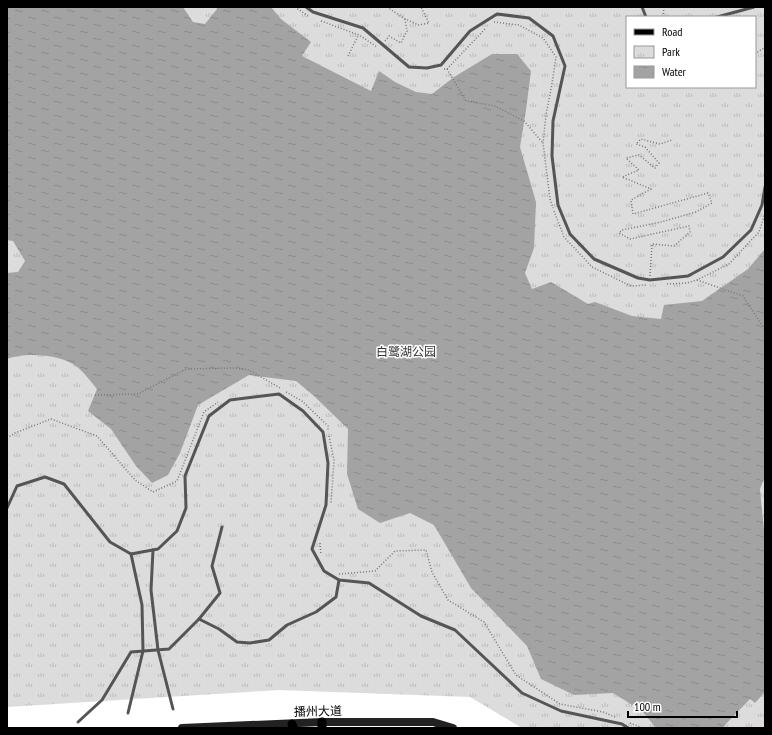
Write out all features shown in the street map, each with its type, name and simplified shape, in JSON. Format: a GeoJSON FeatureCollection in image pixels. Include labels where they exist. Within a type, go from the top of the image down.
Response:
{"type":"FeatureCollection","features":[{"type":"Feature","properties":{"kind":"main road","name":"播州大道"},"geometry":{"type":"LineString","coordinates":[[182,728],[433,722],[453,728]]}},
{"type":"Feature","properties":{"kind":"lane"},"geometry":{"type":"LineString","coordinates":[[306,7],[313,12],[363,28],[409,67],[428,68],[441,65],[470,31],[497,14],[529,18],[553,36],[566,66],[553,121],[552,156],[558,205],[570,234],[594,259],[638,278],[650,280],[688,276],[723,257],[751,230],[762,206],[765,186]]}},
{"type":"Feature","properties":{"kind":"lane"},"geometry":{"type":"LineString","coordinates":[[721,16],[754,7]]}},
{"type":"Feature","properties":{"kind":"lane"},"geometry":{"type":"LineString","coordinates":[[7,508],[17,486],[45,477],[64,484],[110,542],[131,554],[158,549],[177,531],[186,508],[185,476],[209,416],[230,400],[279,394],[303,411],[323,432],[328,464],[326,505],[312,549],[324,571],[339,580],[370,583],[420,616],[455,630],[522,693],[560,711],[622,724],[628,728]]}},
{"type":"Feature","properties":{"kind":"lane"},"geometry":{"type":"LineString","coordinates":[[78,722],[102,700],[131,652],[169,649],[199,619],[220,593],[212,566],[222,528]]}},
{"type":"Feature","properties":{"kind":"lane"},"geometry":{"type":"LineString","coordinates":[[152,550],[151,590],[158,650],[173,709]]}},
{"type":"Feature","properties":{"kind":"lane"},"geometry":{"type":"LineString","coordinates":[[128,713],[142,651],[142,605],[131,554]]}},
{"type":"Feature","properties":{"kind":"lane"},"geometry":{"type":"LineString","coordinates":[[199,619],[219,629],[237,642],[250,643],[269,640],[287,624],[316,612],[336,596],[339,580]]}},
{"type":"Feature","properties":{"kind":"path"},"geometry":{"type":"LineString","coordinates":[[295,7],[308,15]]}},
{"type":"Feature","properties":{"kind":"path"},"geometry":{"type":"LineString","coordinates":[[388,7],[405,19],[419,25],[429,22],[421,7]]}},
{"type":"Feature","properties":{"kind":"path"},"geometry":{"type":"LineString","coordinates":[[315,18],[359,35],[377,47]]}},
{"type":"Feature","properties":{"kind":"path"},"geometry":{"type":"LineString","coordinates":[[383,44],[388,36],[401,43],[407,32],[405,19]]}},
{"type":"Feature","properties":{"kind":"path"},"geometry":{"type":"LineString","coordinates":[[491,22],[519,25],[543,38],[556,57],[546,115],[543,143],[550,200],[564,237],[592,267],[631,286],[652,285]]}},
{"type":"Feature","properties":{"kind":"path"},"geometry":{"type":"LineString","coordinates":[[348,56],[363,28]]}},
{"type":"Feature","properties":{"kind":"path"},"geometry":{"type":"LineString","coordinates":[[440,70],[447,69],[485,28]]}},
{"type":"Feature","properties":{"kind":"path"},"geometry":{"type":"LineString","coordinates":[[756,53],[765,47]]}},
{"type":"Feature","properties":{"kind":"path"},"geometry":{"type":"LineString","coordinates":[[447,69],[466,102],[495,106],[524,121],[543,143]]}},
{"type":"Feature","properties":{"kind":"path"},"geometry":{"type":"LineString","coordinates":[[650,280],[652,244],[674,246],[690,232],[690,226],[630,239],[619,234],[622,230],[661,222],[696,212],[712,203],[708,193],[633,214],[630,200],[651,189],[622,177],[639,170],[626,158],[639,155],[655,168],[659,163],[646,147],[636,144],[641,139],[660,144],[672,140]]}},
{"type":"Feature","properties":{"kind":"path"},"geometry":{"type":"LineString","coordinates":[[666,284],[687,283],[697,280],[729,264],[759,232],[765,214]]}},
{"type":"Feature","properties":{"kind":"path"},"geometry":{"type":"LineString","coordinates":[[697,280],[742,296],[765,330]]}},
{"type":"Feature","properties":{"kind":"path"},"geometry":{"type":"LineString","coordinates":[[95,395],[138,394],[186,369],[234,368],[249,370],[280,388]]}},
{"type":"Feature","properties":{"kind":"green space","name":"白鹭湖公园"},"geometry":{"type":"Polygon","coordinates":[[[7,7],[765,7],[765,728],[522,728],[470,697],[279,690],[7,707],[7,7]]]}},
{"type":"Feature","properties":{"kind":"water","name":"白鹭湖公园"},"geometry":{"type":"Polygon","coordinates":[[[7,7],[183,7],[193,22],[205,24],[217,9],[216,7],[271,7],[281,19],[311,42],[302,56],[371,91],[379,71],[395,82],[416,92],[432,94],[454,77],[492,54],[517,54],[531,71],[520,147],[536,202],[534,248],[525,273],[532,289],[551,282],[588,304],[595,302],[632,316],[661,319],[664,305],[702,301],[748,269],[765,249],[765,477],[760,489],[765,540],[765,692],[755,703],[750,699],[722,728],[656,728],[642,711],[613,693],[574,695],[541,679],[527,646],[471,588],[434,525],[410,513],[380,523],[358,509],[347,474],[348,429],[296,381],[249,375],[198,405],[180,453],[168,475],[152,483],[136,466],[111,429],[88,411],[97,389],[79,368],[61,359],[42,355],[23,355],[7,359],[7,273],[18,272],[25,261],[13,241],[7,240],[7,7]]]}}]}
